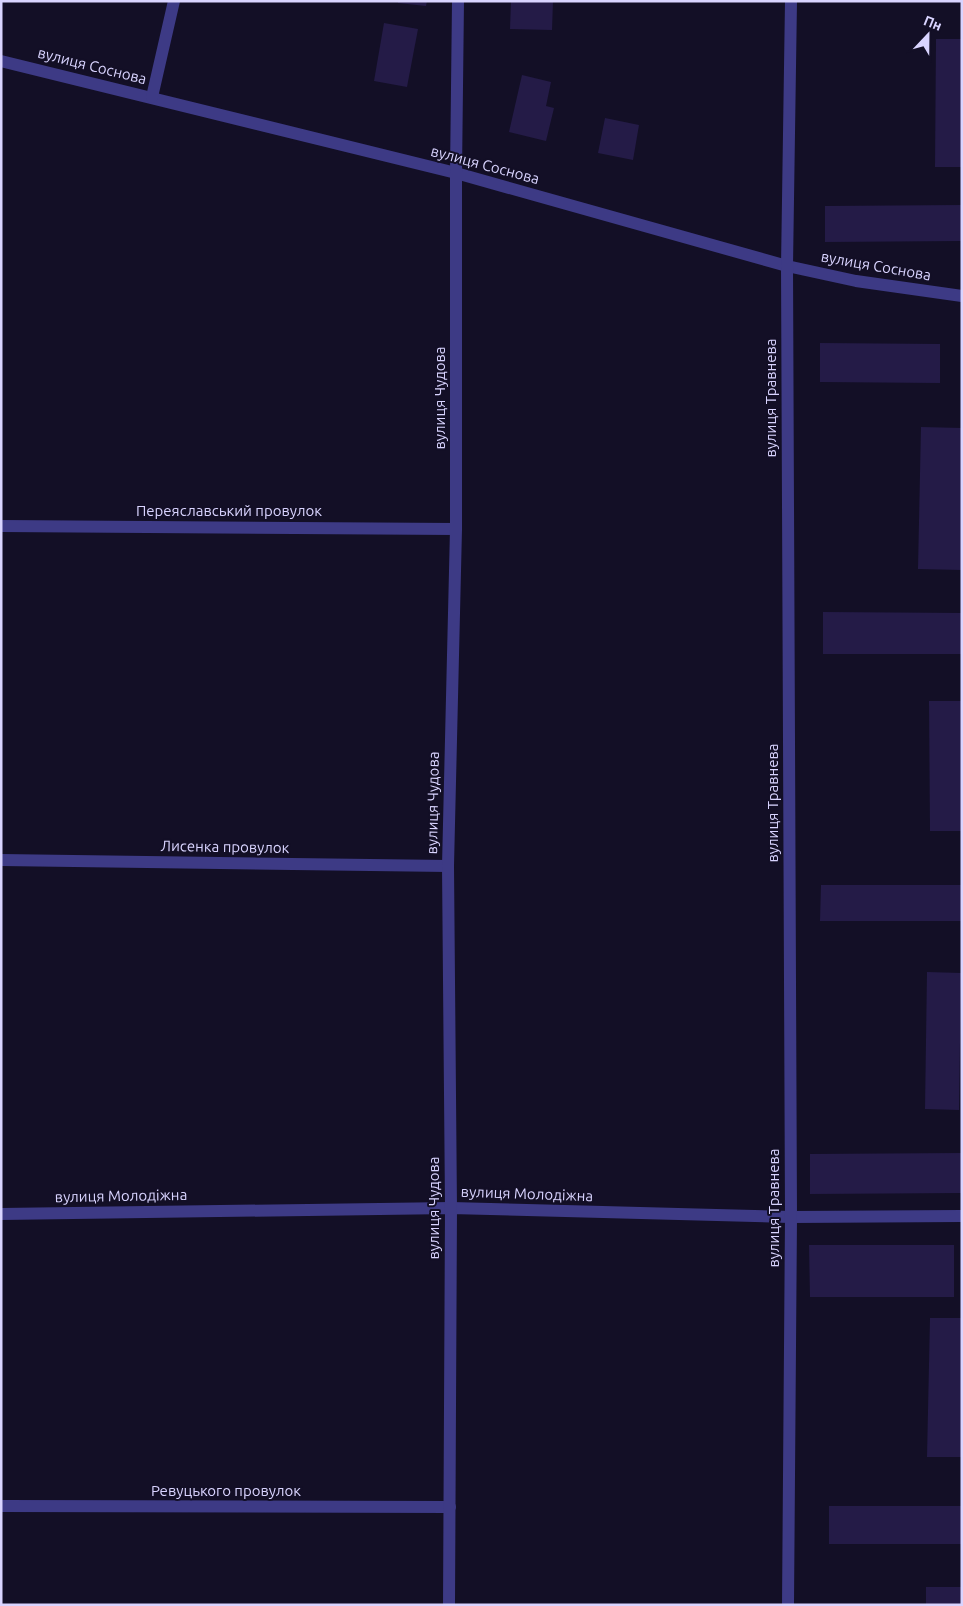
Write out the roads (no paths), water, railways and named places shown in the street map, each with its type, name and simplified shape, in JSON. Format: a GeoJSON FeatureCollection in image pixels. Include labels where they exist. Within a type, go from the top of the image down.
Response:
{"type":"FeatureCollection","features":[{"type":"Feature","properties":{"kind":"street"},"geometry":{"type":"LineString","coordinates":[[152,97],[174,1]]}},
{"type":"Feature","properties":{"kind":"street","name":"вулиця Чудова"},"geometry":{"type":"LineString","coordinates":[[449,1605],[451,1208],[448,866],[456,529],[458,1]]}},
{"type":"Feature","properties":{"kind":"street","name":"вулиця Травнева"},"geometry":{"type":"LineString","coordinates":[[788,1605],[791,1217],[787,266],[791,1]]}},
{"type":"Feature","properties":{"kind":"street","name":"вулиця Соснова"},"geometry":{"type":"LineString","coordinates":[[1,61],[456,173],[787,266],[856,281],[962,296]]}},
{"type":"Feature","properties":{"kind":"street","name":"Переяславський провулок"},"geometry":{"type":"LineString","coordinates":[[1,526],[456,529]]}},
{"type":"Feature","properties":{"kind":"street","name":"Лисенка провулок"},"geometry":{"type":"LineString","coordinates":[[1,860],[448,866]]}},
{"type":"Feature","properties":{"kind":"street","name":"вулиця Молодіжна"},"geometry":{"type":"LineString","coordinates":[[1,1214],[451,1208],[791,1217],[962,1216]]}},
{"type":"Feature","properties":{"kind":"street","name":"Ревуцького провулок"},"geometry":{"type":"LineString","coordinates":[[1,1506],[450,1507]]}}]}
